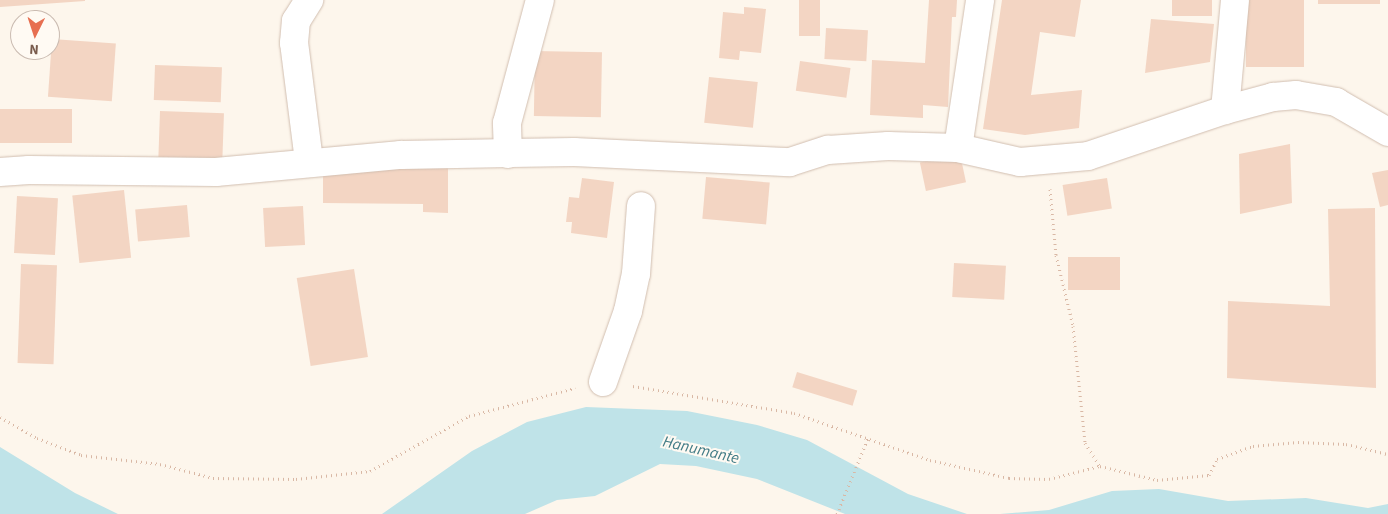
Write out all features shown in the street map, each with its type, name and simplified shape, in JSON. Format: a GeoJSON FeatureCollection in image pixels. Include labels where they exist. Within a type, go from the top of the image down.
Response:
{"type":"FeatureCollection","features":[{"type":"Feature","properties":{"kind":"street"},"geometry":{"type":"LineString","coordinates":[[309,161],[294,43],[296,21],[310,0]]}},
{"type":"Feature","properties":{"kind":"street"},"geometry":{"type":"LineString","coordinates":[[508,154],[508,123],[540,0]]}},
{"type":"Feature","properties":{"kind":"street"},"geometry":{"type":"LineString","coordinates":[[958,148],[980,0]]}},
{"type":"Feature","properties":{"kind":"street"},"geometry":{"type":"LineString","coordinates":[[1225,110],[1235,0]]}},
{"type":"Feature","properties":{"kind":"street"},"geometry":{"type":"LineString","coordinates":[[0,172],[29,170],[216,172],[309,161],[401,155],[583,152],[753,162],[790,162],[828,150],[888,146],[958,148],[1020,162],[1048,161],[1088,156],[1225,110],[1273,97],[1316,97],[1352,110],[1388,132]]}},
{"type":"Feature","properties":{"kind":"street"},"geometry":{"type":"LineString","coordinates":[[603,382],[628,311],[636,274],[641,206]]}},
{"type":"Feature","properties":{"kind":"path"},"geometry":{"type":"LineString","coordinates":[[1048,161],[1056,255],[1073,326],[1085,443],[1100,466]]}},
{"type":"Feature","properties":{"kind":"path"},"geometry":{"type":"LineString","coordinates":[[0,417],[37,438],[81,455],[160,464],[214,478],[296,479],[370,471],[468,416],[503,405],[603,382],[794,413],[930,460],[1008,478],[1049,479],[1100,466],[1157,480],[1209,475],[1217,459],[1253,446],[1298,442],[1346,444],[1388,454]]}},
{"type":"Feature","properties":{"kind":"path"},"geometry":{"type":"LineString","coordinates":[[837,514],[868,438]]}},
{"type":"Feature","properties":{"kind":"water","name":"Hanumante"},"geometry":{"type":"Polygon","coordinates":[[[586,407],[687,411],[757,425],[807,440],[908,494],[967,514],[845,514],[757,479],[696,466],[660,464],[595,496],[557,500],[525,514],[382,514],[472,451],[527,422],[586,407]]]}},
{"type":"Feature","properties":{"kind":"water"},"geometry":{"type":"Polygon","coordinates":[[[0,447],[75,493],[118,514],[0,514],[0,447]]]}},
{"type":"Feature","properties":{"kind":"water"},"geometry":{"type":"Polygon","coordinates":[[[1159,489],[1228,501],[1306,498],[1368,508],[1388,504],[1388,514],[1000,514],[1049,510],[1112,491],[1159,489]]]}},
{"type":"Feature","properties":{"kind":"building"},"geometry":{"type":"Polygon","coordinates":[[[0,0],[85,0],[85,1],[0,7],[0,0]]]}},
{"type":"Feature","properties":{"kind":"building"},"geometry":{"type":"Polygon","coordinates":[[[799,0],[820,0],[820,36],[799,36],[799,0]]]}},
{"type":"Feature","properties":{"kind":"building"},"geometry":{"type":"Polygon","coordinates":[[[929,0],[957,0],[956,17],[952,17],[948,107],[923,105],[923,118],[870,115],[872,60],[925,63],[929,0]]]}},
{"type":"Feature","properties":{"kind":"building"},"geometry":{"type":"Polygon","coordinates":[[[1002,0],[1081,0],[1075,37],[1040,32],[1031,95],[1082,90],[1079,128],[1025,135],[983,129],[1002,0]]]}},
{"type":"Feature","properties":{"kind":"building"},"geometry":{"type":"Polygon","coordinates":[[[1172,0],[1212,0],[1212,16],[1172,16],[1172,0]]]}},
{"type":"Feature","properties":{"kind":"building"},"geometry":{"type":"Polygon","coordinates":[[[1246,0],[1304,0],[1304,67],[1246,67],[1246,0]]]}},
{"type":"Feature","properties":{"kind":"building"},"geometry":{"type":"Polygon","coordinates":[[[1318,0],[1380,0],[1380,4],[1318,4],[1318,0]]]}},
{"type":"Feature","properties":{"kind":"building"},"geometry":{"type":"Polygon","coordinates":[[[744,7],[766,9],[761,53],[740,51],[739,60],[719,58],[723,12],[744,14],[744,7]]]}},
{"type":"Feature","properties":{"kind":"building"},"geometry":{"type":"Polygon","coordinates":[[[1151,19],[1214,24],[1210,62],[1145,73],[1151,19]]]}},
{"type":"Feature","properties":{"kind":"building"},"geometry":{"type":"Polygon","coordinates":[[[826,28],[868,30],[866,61],[824,59],[826,28]]]}},
{"type":"Feature","properties":{"kind":"building"},"geometry":{"type":"Polygon","coordinates":[[[60,40],[116,43],[112,101],[48,97],[51,60],[60,60],[60,40]]]}},
{"type":"Feature","properties":{"kind":"building"},"geometry":{"type":"Polygon","coordinates":[[[535,51],[602,52],[601,117],[534,116],[535,51]]]}},
{"type":"Feature","properties":{"kind":"building"},"geometry":{"type":"Polygon","coordinates":[[[800,61],[851,68],[846,98],[796,91],[800,61]]]}},
{"type":"Feature","properties":{"kind":"building"},"geometry":{"type":"Polygon","coordinates":[[[155,65],[222,67],[221,102],[154,100],[155,65]]]}},
{"type":"Feature","properties":{"kind":"building"},"geometry":{"type":"Polygon","coordinates":[[[709,77],[758,82],[753,128],[704,123],[709,77]]]}},
{"type":"Feature","properties":{"kind":"building"},"geometry":{"type":"Polygon","coordinates":[[[0,109],[72,109],[72,143],[0,143],[0,109]]]}},
{"type":"Feature","properties":{"kind":"building"},"geometry":{"type":"Polygon","coordinates":[[[160,111],[224,113],[222,159],[158,157],[160,111]]]}},
{"type":"Feature","properties":{"kind":"building"},"geometry":{"type":"Polygon","coordinates":[[[1290,144],[1292,203],[1240,214],[1239,154],[1290,144]]]}},
{"type":"Feature","properties":{"kind":"building"},"geometry":{"type":"Polygon","coordinates":[[[960,154],[966,182],[926,191],[920,163],[960,154]]]}},
{"type":"Feature","properties":{"kind":"building"},"geometry":{"type":"Polygon","coordinates":[[[323,164],[448,164],[448,213],[423,212],[423,204],[323,203],[323,164]]]}},
{"type":"Feature","properties":{"kind":"building"},"geometry":{"type":"Polygon","coordinates":[[[1388,170],[1388,205],[1380,207],[1372,173],[1388,170]]]}},
{"type":"Feature","properties":{"kind":"building"},"geometry":{"type":"Polygon","coordinates":[[[706,177],[770,183],[766,224],[702,219],[706,177]]]}},
{"type":"Feature","properties":{"kind":"building"},"geometry":{"type":"Polygon","coordinates":[[[582,178],[614,182],[607,238],[571,233],[572,222],[566,222],[569,197],[579,198],[582,178]]]}},
{"type":"Feature","properties":{"kind":"building"},"geometry":{"type":"Polygon","coordinates":[[[1107,178],[1112,209],[1067,216],[1063,185],[1107,178]]]}},
{"type":"Feature","properties":{"kind":"building"},"geometry":{"type":"Polygon","coordinates":[[[124,190],[131,258],[79,263],[72,195],[124,190]]]}},
{"type":"Feature","properties":{"kind":"building"},"geometry":{"type":"Polygon","coordinates":[[[17,196],[58,198],[55,255],[14,253],[17,196]]]}},
{"type":"Feature","properties":{"kind":"building"},"geometry":{"type":"Polygon","coordinates":[[[187,205],[190,237],[138,241],[135,210],[187,205]]]}},
{"type":"Feature","properties":{"kind":"building"},"geometry":{"type":"Polygon","coordinates":[[[303,206],[305,245],[265,247],[263,208],[303,206]]]}},
{"type":"Feature","properties":{"kind":"building"},"geometry":{"type":"Polygon","coordinates":[[[1375,208],[1376,388],[1227,378],[1228,301],[1330,306],[1328,209],[1375,208]]]}},
{"type":"Feature","properties":{"kind":"building"},"geometry":{"type":"Polygon","coordinates":[[[1068,257],[1120,257],[1120,290],[1068,290],[1068,257]]]}},
{"type":"Feature","properties":{"kind":"building"},"geometry":{"type":"Polygon","coordinates":[[[954,263],[1006,266],[1004,300],[952,297],[954,263]]]}},
{"type":"Feature","properties":{"kind":"building"},"geometry":{"type":"Polygon","coordinates":[[[21,264],[57,265],[54,364],[18,363],[21,264]]]}},
{"type":"Feature","properties":{"kind":"building"},"geometry":{"type":"Polygon","coordinates":[[[354,269],[368,357],[311,366],[297,278],[354,269]]]}},
{"type":"Feature","properties":{"kind":"building"},"geometry":{"type":"Polygon","coordinates":[[[797,372],[857,390],[853,406],[792,387],[797,372]]]}}]}
